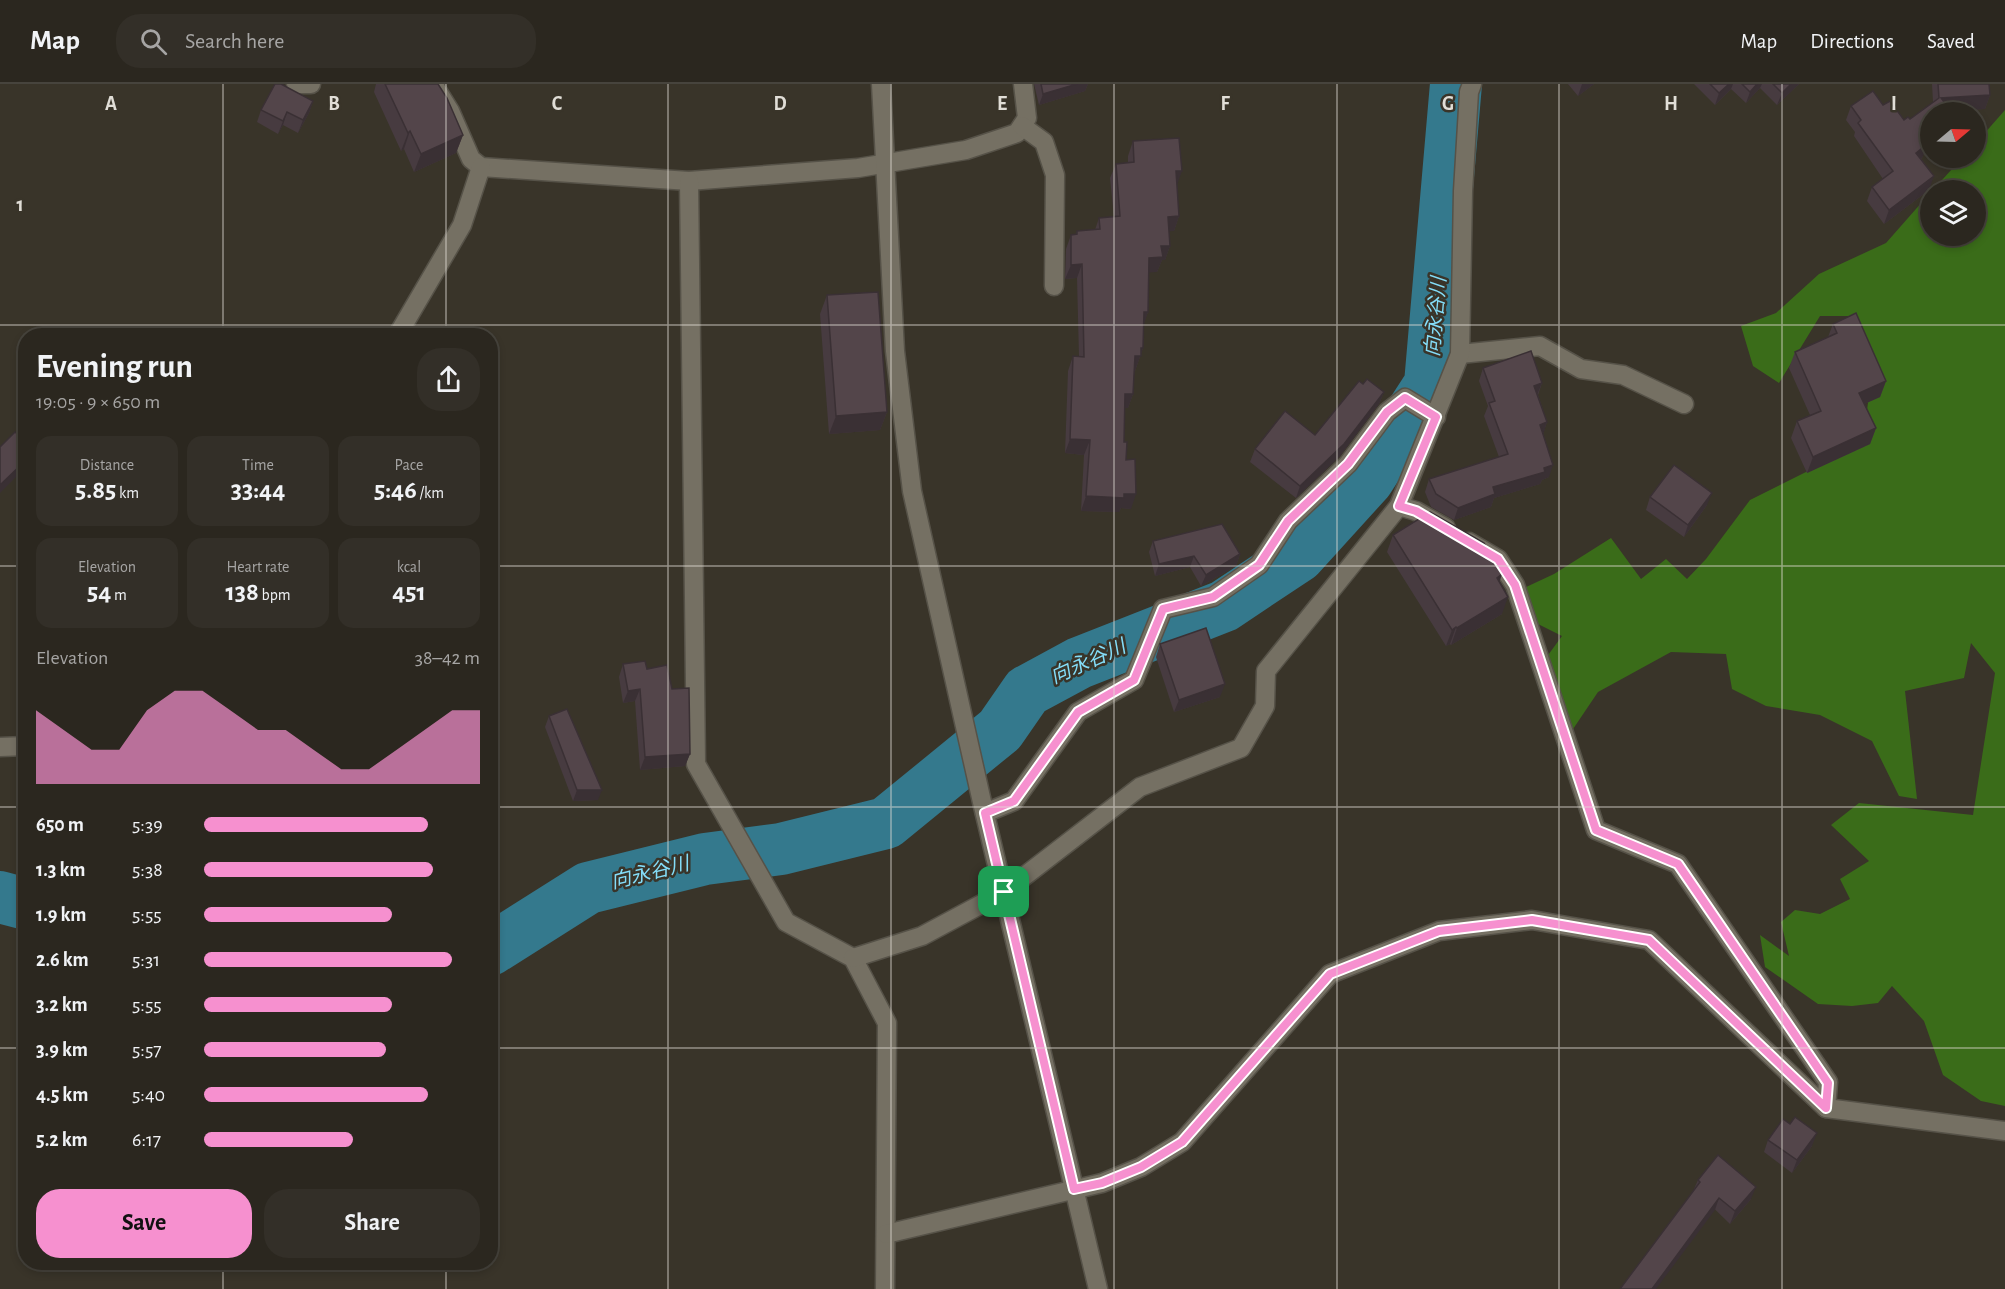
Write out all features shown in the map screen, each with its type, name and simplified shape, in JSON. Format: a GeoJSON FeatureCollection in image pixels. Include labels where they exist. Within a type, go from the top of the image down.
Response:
{"type":"FeatureCollection","features":[{"type":"Feature","properties":{"kind":"street"},"geometry":{"type":"LineString","coordinates":[[296,84],[311,84]]}},
{"type":"Feature","properties":{"kind":"street"},"geometry":{"type":"LineString","coordinates":[[434,84],[450,111],[471,159],[481,167],[689,181],[886,164],[966,150],[1017,133],[1027,118],[1023,84]]}},
{"type":"Feature","properties":{"kind":"street"},"geometry":{"type":"LineString","coordinates":[[881,84],[895,351],[912,492],[983,807],[1098,1289]]}},
{"type":"Feature","properties":{"kind":"street"},"geometry":{"type":"LineString","coordinates":[[854,958],[922,936],[1004,892],[1140,787],[1241,748],[1265,706],[1266,671],[1399,506],[1460,354],[1463,191],[1469,92],[1472,84]]}},
{"type":"Feature","properties":{"kind":"street"},"geometry":{"type":"LineString","coordinates":[[1022,126],[1044,142],[1055,175],[1054,286]]}},
{"type":"Feature","properties":{"kind":"street"},"geometry":{"type":"LineString","coordinates":[[402,328],[462,225],[481,167]]}},
{"type":"Feature","properties":{"kind":"street"},"geometry":{"type":"LineString","coordinates":[[689,181],[696,764],[786,922],[854,958],[887,1023],[885,1289]]}},
{"type":"Feature","properties":{"kind":"street"},"geometry":{"type":"LineString","coordinates":[[1460,354],[1540,346],[1581,369],[1623,375],[1684,404]]}},
{"type":"Feature","properties":{"kind":"street"},"geometry":{"type":"LineString","coordinates":[[983,807],[1014,801],[1078,712],[1134,680],[1163,609],[1213,597],[1259,565],[1288,521],[1348,464],[1387,412],[1405,398],[1436,417]]}},
{"type":"Feature","properties":{"kind":"street"},"geometry":{"type":"LineString","coordinates":[[1399,506],[1416,511],[1498,559],[1515,585],[1596,830],[1678,864],[1828,1083],[1826,1108]]}},
{"type":"Feature","properties":{"kind":"street"},"geometry":{"type":"LineString","coordinates":[[0,747],[18,746]]}},
{"type":"Feature","properties":{"kind":"street"},"geometry":{"type":"LineString","coordinates":[[886,1234],[1102,1183],[1141,1167],[1182,1142],[1330,974],[1439,931],[1532,920],[1649,940],[1826,1108],[2005,1131]]}},
{"type":"Feature","properties":{"kind":"green space"},"geometry":{"type":"Polygon","coordinates":[[[2005,110],[2005,1106],[1981,1101],[1943,1075],[1924,1021],[1892,986],[1878,1003],[1852,1006],[1818,1004],[1765,967],[1760,935],[1789,956],[1781,922],[1795,910],[1820,914],[1850,899],[1840,879],[1869,861],[1831,825],[1859,803],[1973,815],[1995,673],[1971,643],[1964,678],[1905,691],[1917,799],[1899,796],[1872,741],[1820,715],[1766,706],[1732,689],[1726,654],[1671,652],[1598,692],[1569,735],[1543,662],[1562,636],[1536,623],[1524,588],[1554,574],[1611,538],[1641,579],[1666,559],[1687,579],[1706,559],[1750,500],[1812,469],[1863,437],[1873,369],[1854,316],[1820,316],[1779,383],[1753,366],[1741,326],[1776,313],[1819,274],[1886,243],[1920,204],[1920,246],[1986,246],[1986,180],[1942,180],[1953,168],[1986,168],[1986,132],[2005,110]]]}},
{"type":"Feature","properties":{"kind":"building"},"geometry":{"type":"Polygon","coordinates":[[[275,84],[281,84],[313,101],[303,120],[287,112],[283,121],[261,110],[275,84]]]}},
{"type":"Feature","properties":{"kind":"building"},"geometry":{"type":"Polygon","coordinates":[[[385,84],[438,84],[447,98],[463,135],[421,154],[410,131],[408,133],[385,84]]]}},
{"type":"Feature","properties":{"kind":"building"},"geometry":{"type":"Polygon","coordinates":[[[1041,84],[1077,84],[1043,94],[1041,84]]]}},
{"type":"Feature","properties":{"kind":"building"},"geometry":{"type":"Polygon","coordinates":[[[1710,84],[1729,84],[1719,93],[1710,84]]]}},
{"type":"Feature","properties":{"kind":"building"},"geometry":{"type":"Polygon","coordinates":[[[1742,84],[1757,84],[1750,92],[1742,84]]]}},
{"type":"Feature","properties":{"kind":"building"},"geometry":{"type":"Polygon","coordinates":[[[1773,84],[1791,84],[1782,93],[1773,84]]]}},
{"type":"Feature","properties":{"kind":"building"},"geometry":{"type":"Polygon","coordinates":[[[1938,84],[1989,84],[1990,95],[1941,98],[1944,102],[1933,102],[1939,98],[1938,84]]]}},
{"type":"Feature","properties":{"kind":"building"},"geometry":{"type":"Polygon","coordinates":[[[1873,91],[1883,105],[1890,101],[1904,120],[1908,117],[1910,119],[1920,112],[1920,150],[1916,153],[1920,158],[1920,168],[1928,168],[1934,176],[1929,180],[1920,180],[1920,187],[1889,210],[1872,187],[1893,171],[1858,123],[1861,120],[1851,106],[1873,91]]]}},
{"type":"Feature","properties":{"kind":"building"},"geometry":{"type":"Polygon","coordinates":[[[1179,138],[1182,171],[1176,171],[1179,216],[1168,217],[1170,246],[1161,246],[1163,257],[1149,258],[1148,312],[1144,312],[1143,348],[1141,348],[1141,356],[1135,356],[1133,394],[1125,394],[1124,442],[1127,442],[1126,460],[1135,459],[1136,494],[1124,494],[1124,498],[1086,496],[1090,440],[1070,439],[1073,356],[1084,357],[1082,264],[1071,265],[1071,235],[1077,234],[1077,231],[1100,229],[1099,218],[1120,216],[1116,164],[1134,162],[1133,141],[1179,138]]]}},
{"type":"Feature","properties":{"kind":"building"},"geometry":{"type":"Polygon","coordinates":[[[878,292],[887,412],[836,416],[827,295],[878,292]]]}},
{"type":"Feature","properties":{"kind":"building"},"geometry":{"type":"Polygon","coordinates":[[[1856,313],[1886,381],[1859,393],[1876,428],[1813,457],[1797,421],[1821,411],[1795,352],[1837,333],[1833,324],[1856,313]]]}},
{"type":"Feature","properties":{"kind":"building"},"geometry":{"type":"Polygon","coordinates":[[[1531,351],[1542,383],[1534,386],[1547,422],[1540,425],[1553,465],[1544,468],[1545,472],[1493,487],[1495,494],[1458,508],[1436,494],[1429,479],[1508,454],[1489,403],[1495,401],[1483,368],[1531,351]]]}},
{"type":"Feature","properties":{"kind":"building"},"geometry":{"type":"Polygon","coordinates":[[[1367,379],[1384,392],[1344,444],[1300,486],[1255,449],[1285,411],[1315,435],[1359,381],[1363,384],[1367,379]]]}},
{"type":"Feature","properties":{"kind":"building"},"geometry":{"type":"Polygon","coordinates":[[[15,432],[18,435],[18,468],[0,485],[0,447],[15,432]]]}},
{"type":"Feature","properties":{"kind":"building"},"geometry":{"type":"Polygon","coordinates":[[[1674,465],[1712,493],[1688,525],[1650,497],[1674,465]]]}},
{"type":"Feature","properties":{"kind":"building"},"geometry":{"type":"Polygon","coordinates":[[[1430,512],[1484,543],[1502,574],[1497,578],[1508,597],[1452,630],[1393,535],[1430,512]]]}},
{"type":"Feature","properties":{"kind":"building"},"geometry":{"type":"Polygon","coordinates":[[[1222,524],[1240,554],[1206,575],[1194,556],[1159,564],[1153,541],[1222,524]]]}},
{"type":"Feature","properties":{"kind":"building"},"geometry":{"type":"Polygon","coordinates":[[[1206,628],[1225,684],[1179,700],[1160,644],[1206,628]]]}},
{"type":"Feature","properties":{"kind":"building"},"geometry":{"type":"Polygon","coordinates":[[[645,661],[647,669],[667,665],[672,689],[689,688],[690,754],[645,757],[640,689],[628,691],[623,664],[645,661]]]}},
{"type":"Feature","properties":{"kind":"building"},"geometry":{"type":"Polygon","coordinates":[[[567,709],[602,790],[577,790],[549,716],[567,709]]]}},
{"type":"Feature","properties":{"kind":"building"},"geometry":{"type":"Polygon","coordinates":[[[1795,1117],[1817,1133],[1797,1160],[1768,1140],[1783,1119],[1790,1124],[1795,1117]]]}},
{"type":"Feature","properties":{"kind":"building"},"geometry":{"type":"Polygon","coordinates":[[[1718,1155],[1756,1187],[1735,1211],[1719,1198],[1652,1289],[1620,1289],[1700,1182],[1698,1180],[1718,1155]]]}},
{"type":"Feature","properties":{"kind":"waterway","name":"向永谷川"},"geometry":{"type":"LineString","coordinates":[[498,945],[588,888],[705,859],[781,849],[886,823],[1000,730],[1027,691],[1079,663],[1224,606],[1299,556],[1368,480],[1430,384],[1456,84]]}},
{"type":"Feature","properties":{"kind":"waterway","name":"向永谷川"},"geometry":{"type":"LineString","coordinates":[[0,897],[18,902]]}},
{"type":"Feature","properties":{"kind":"route"},"geometry":{"type":"LineString","coordinates":[[1405,398],[1436,417],[1399,506],[1416,511],[1498,559],[1515,585],[1596,830],[1678,864],[1828,1083],[1826,1108],[1649,940],[1532,920],[1439,931],[1330,974],[1182,1142],[1141,1167],[1102,1183],[1074,1189],[1004,892],[985,813],[1014,801],[1078,712],[1134,680],[1163,609],[1213,597],[1259,565],[1288,521],[1348,464],[1387,412],[1405,398]]}}]}
